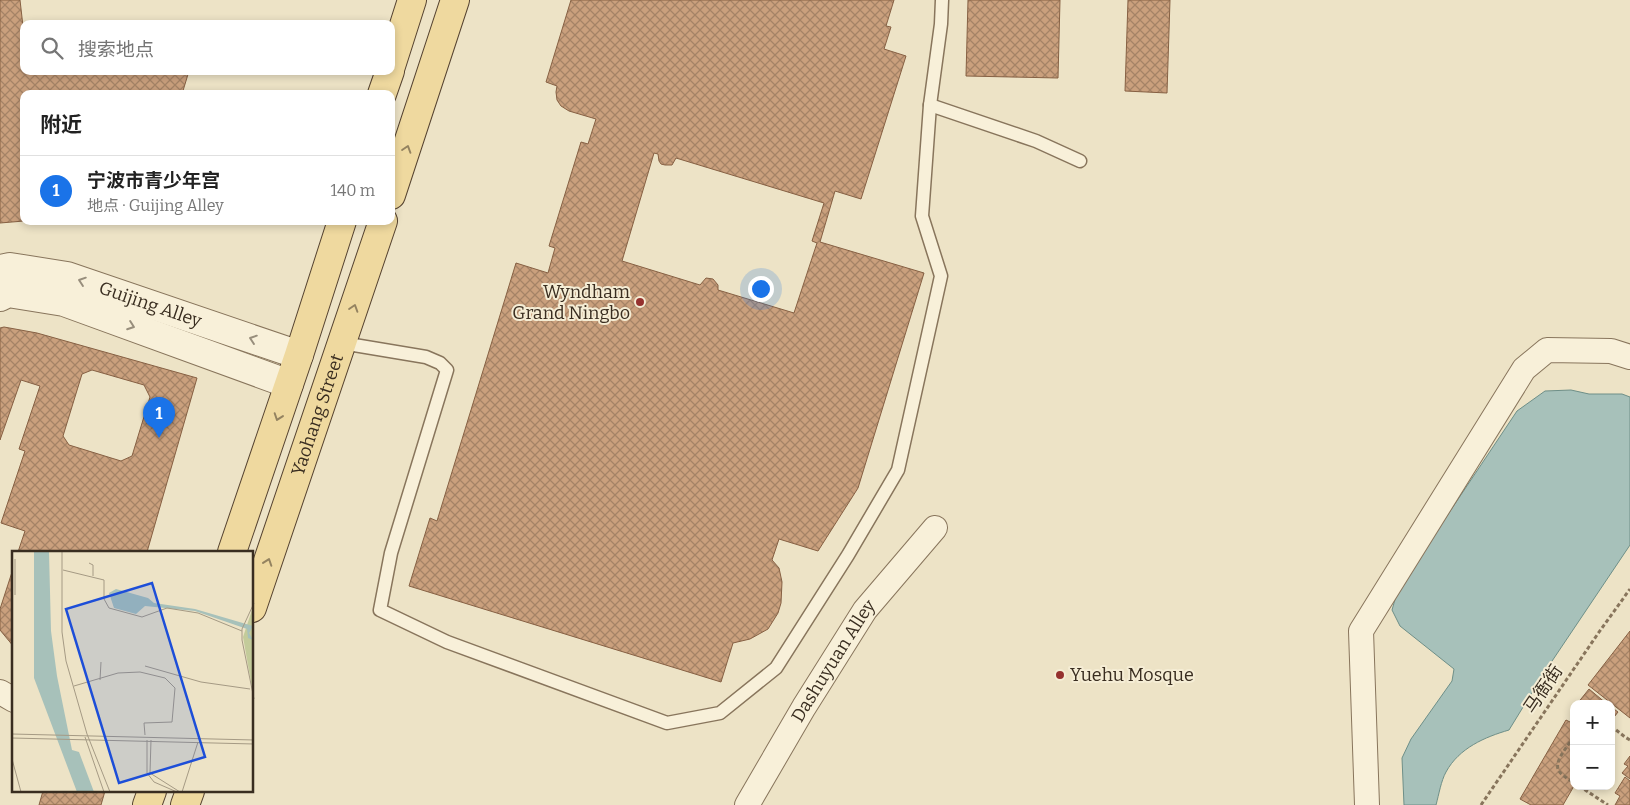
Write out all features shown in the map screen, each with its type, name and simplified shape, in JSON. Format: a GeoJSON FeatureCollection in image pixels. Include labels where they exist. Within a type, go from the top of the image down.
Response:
{"type":"FeatureCollection","features":[{"type":"Feature","properties":{"kind":"main road"},"geometry":{"type":"LineString","coordinates":[[395,53],[412,0]]}},
{"type":"Feature","properties":{"kind":"main road"},"geometry":{"type":"LineString","coordinates":[[395,183],[456,0]]}},
{"type":"Feature","properties":{"kind":"main road"},"geometry":{"type":"LineString","coordinates":[[383,90],[389,75]]}},
{"type":"Feature","properties":{"kind":"main road"},"geometry":{"type":"LineString","coordinates":[[232,551],[341,225]]}},
{"type":"Feature","properties":{"kind":"main road","name":"Yaohang Street"},"geometry":{"type":"LineString","coordinates":[[254,602],[381,225]]}},
{"type":"Feature","properties":{"kind":"main road"},"geometry":{"type":"LineString","coordinates":[[147,805],[152,792]]}},
{"type":"Feature","properties":{"kind":"main road"},"geometry":{"type":"LineString","coordinates":[[186,805],[190,792]]}},
{"type":"Feature","properties":{"kind":"street","name":"Guijing Alley"},"geometry":{"type":"LineString","coordinates":[[0,269],[10,267],[68,276],[299,355]]}},
{"type":"Feature","properties":{"kind":"street","name":"Guijing Alley"},"geometry":{"type":"LineString","coordinates":[[0,297],[8,293],[64,302],[289,384]]}},
{"type":"Feature","properties":{"kind":"street"},"geometry":{"type":"LineString","coordinates":[[1367,805],[1361,631],[1524,369],[1547,350],[1611,351],[1630,357]]}},
{"type":"Feature","properties":{"kind":"street","name":"Dashuyuan Alley"},"geometry":{"type":"LineString","coordinates":[[747,805],[804,707],[865,610],[935,528]]}},
{"type":"Feature","properties":{"kind":"street"},"geometry":{"type":"LineString","coordinates":[[0,692],[12,699]]}},
{"type":"Feature","properties":{"kind":"lane"},"geometry":{"type":"LineString","coordinates":[[342,343],[426,357],[440,363],[447,370],[391,553],[380,610],[448,642],[667,723],[720,713],[776,668],[848,555],[898,470],[941,276],[922,216],[930,105],[941,24],[942,0]]}},
{"type":"Feature","properties":{"kind":"lane"},"geometry":{"type":"LineString","coordinates":[[930,105],[1036,141],[1080,161]]}},
{"type":"Feature","properties":{"kind":"path","name":"马衙街"},"geometry":{"type":"LineString","coordinates":[[1481,805],[1596,635],[1630,589]]}},
{"type":"Feature","properties":{"kind":"path"},"geometry":{"type":"LineString","coordinates":[[1615,729],[1630,740]]}},
{"type":"Feature","properties":{"kind":"path"},"geometry":{"type":"LineString","coordinates":[[1570,744],[1558,763],[1558,770],[1570,780]]}},
{"type":"Feature","properties":{"kind":"path"},"geometry":{"type":"LineString","coordinates":[[1585,790],[1608,805]]}},
{"type":"Feature","properties":{"kind":"water"},"geometry":{"type":"Polygon","coordinates":[[[1571,390],[1589,394],[1622,394],[1630,397],[1630,545],[1544,673],[1509,730],[1482,740],[1458,756],[1444,776],[1436,805],[1404,805],[1402,758],[1411,739],[1452,681],[1454,669],[1400,626],[1392,610],[1398,589],[1517,411],[1545,391],[1571,390]]]}},
{"type":"Feature","properties":{"kind":"building"},"geometry":{"type":"Polygon","coordinates":[[[0,0],[20,0],[22,20],[20,20],[20,75],[188,75],[183,90],[20,90],[20,221],[0,223],[0,0]]]}},
{"type":"Feature","properties":{"kind":"building"},"geometry":{"type":"Polygon","coordinates":[[[571,0],[894,0],[886,26],[891,27],[884,49],[906,56],[861,199],[835,191],[820,242],[924,273],[858,488],[818,551],[779,539],[772,560],[779,568],[782,582],[781,603],[778,613],[768,629],[750,639],[733,643],[721,682],[409,586],[430,518],[437,521],[516,263],[548,273],[555,248],[549,246],[581,142],[588,144],[596,119],[569,111],[561,106],[557,100],[557,86],[546,82],[571,0]],[[654,153],[622,261],[700,285],[706,278],[713,279],[718,285],[718,290],[794,313],[817,243],[812,241],[824,203],[676,158],[672,165],[661,164],[658,154],[654,153]]]}},
{"type":"Feature","properties":{"kind":"building"},"geometry":{"type":"Polygon","coordinates":[[[968,0],[1060,0],[1058,78],[966,76],[968,0]]]}},
{"type":"Feature","properties":{"kind":"building"},"geometry":{"type":"Polygon","coordinates":[[[1128,0],[1170,0],[1167,93],[1125,91],[1128,0]]]}},
{"type":"Feature","properties":{"kind":"building"},"geometry":{"type":"Polygon","coordinates":[[[4,327],[37,333],[197,378],[147,551],[18,551],[25,531],[1,523],[25,451],[19,449],[40,386],[21,380],[0,440],[0,328],[4,327]],[[92,370],[82,374],[63,436],[69,445],[121,461],[132,456],[150,397],[144,385],[92,370]]]}},
{"type":"Feature","properties":{"kind":"building"},"geometry":{"type":"Polygon","coordinates":[[[12,572],[12,645],[0,630],[0,609],[12,572]]]}},
{"type":"Feature","properties":{"kind":"building"},"geometry":{"type":"Polygon","coordinates":[[[1630,631],[1630,718],[1615,706],[1615,700],[1607,700],[1588,685],[1630,631]]]}},
{"type":"Feature","properties":{"kind":"building"},"geometry":{"type":"Polygon","coordinates":[[[1589,689],[1602,700],[1580,700],[1589,689]]]}},
{"type":"Feature","properties":{"kind":"building"},"geometry":{"type":"Polygon","coordinates":[[[1566,720],[1570,722],[1570,790],[1572,790],[1563,805],[1531,805],[1520,799],[1566,720]]]}},
{"type":"Feature","properties":{"kind":"building"},"geometry":{"type":"Polygon","coordinates":[[[1630,756],[1630,779],[1622,773],[1628,766],[1624,764],[1630,756]]]}},
{"type":"Feature","properties":{"kind":"building"},"geometry":{"type":"Polygon","coordinates":[[[1625,777],[1630,781],[1630,805],[1615,805],[1620,796],[1615,793],[1625,777]]]}},
{"type":"Feature","properties":{"kind":"building"},"geometry":{"type":"Polygon","coordinates":[[[43,792],[105,792],[101,805],[39,805],[43,792]]]}},
{"type":"Feature","properties":{"kind":"place","name":"Wyndham Grand Ningbo"},"geometry":{"type":"Point","coordinates":[640,302]}},
{"type":"Feature","properties":{"kind":"place","name":"宁波市青少年宫"},"geometry":{"type":"Point","coordinates":[159,438]}},
{"type":"Feature","properties":{"kind":"place","name":"Yuehu Mosque"},"geometry":{"type":"Point","coordinates":[1060,675]}}]}
